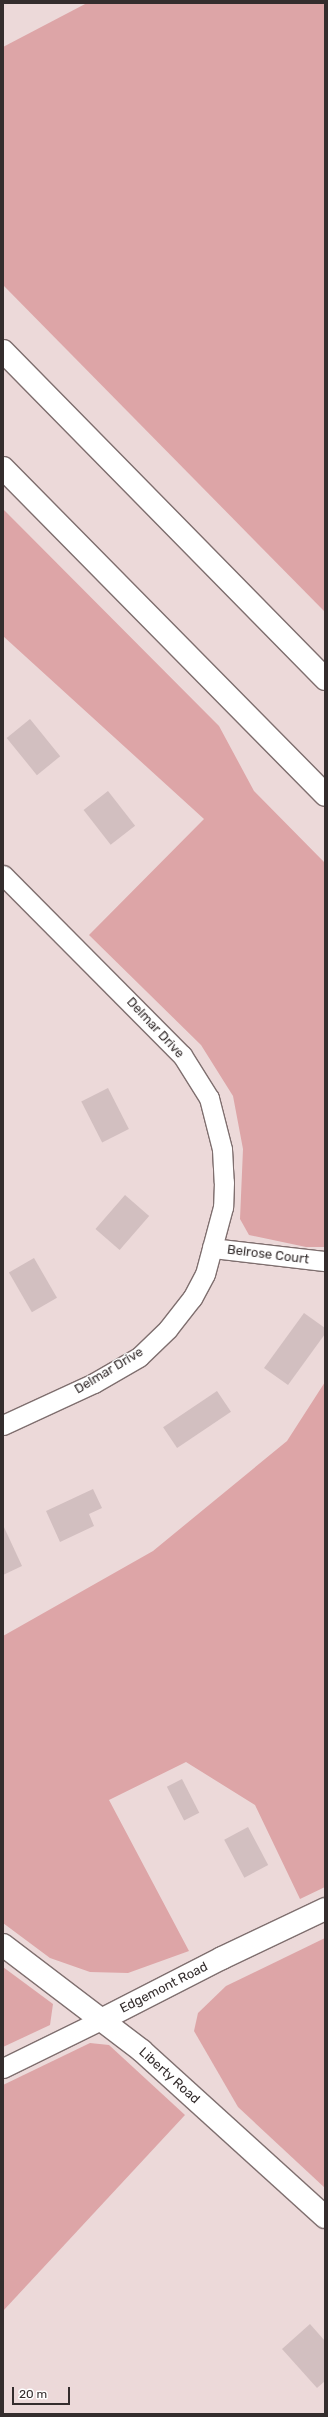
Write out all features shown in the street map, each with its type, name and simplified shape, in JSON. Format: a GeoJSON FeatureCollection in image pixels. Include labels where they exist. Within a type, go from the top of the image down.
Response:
{"type":"FeatureCollection","features":[{"type":"Feature","properties":{"kind":"main road"},"geometry":{"type":"LineString","coordinates":[[3,352],[325,679]]}},
{"type":"Feature","properties":{"kind":"main road"},"geometry":{"type":"LineString","coordinates":[[3,468],[325,795]]}},
{"type":"Feature","properties":{"kind":"main road","name":"Edgemont Road"},"geometry":{"type":"LineString","coordinates":[[101,2020],[222,1958],[325,1909]]}},
{"type":"Feature","properties":{"kind":"main road","name":"Liberty Road"},"geometry":{"type":"LineString","coordinates":[[3,1946],[142,2051],[325,2218]]}},
{"type":"Feature","properties":{"kind":"street","name":"Delmar Drive"},"geometry":{"type":"LineString","coordinates":[[3,875],[159,1030],[182,1055],[209,1098],[222,1149],[224,1182],[223,1207],[204,1274],[192,1298],[168,1329],[139,1356],[94,1383],[3,1425]]}},
{"type":"Feature","properties":{"kind":"street","name":"Belrose Court"},"geometry":{"type":"LineString","coordinates":[[212,1248],[325,1261]]}},
{"type":"Feature","properties":{"kind":"street","name":"Edgemont Road"},"geometry":{"type":"LineString","coordinates":[[3,2068],[101,2020]]}},
{"type":"Feature","properties":{"kind":"shaded area"},"geometry":{"type":"Polygon","coordinates":[[[87,3],[325,3],[325,612],[3,285],[3,47],[87,3]]]}},
{"type":"Feature","properties":{"kind":"shaded area"},"geometry":{"type":"Polygon","coordinates":[[[3,509],[219,726],[254,791],[325,863],[325,1247],[306,1247],[249,1235],[240,1219],[243,1149],[233,1096],[201,1045],[89,935],[204,819],[3,636],[3,509]]]}},
{"type":"Feature","properties":{"kind":"shaded area"},"geometry":{"type":"Polygon","coordinates":[[[325,1382],[325,1887],[300,1899],[255,1805],[186,1762],[109,1800],[189,1951],[128,1973],[90,1972],[50,1958],[3,1923],[3,1636],[153,1551],[287,1441],[325,1382]]]}},
{"type":"Feature","properties":{"kind":"shaded area"},"geometry":{"type":"Polygon","coordinates":[[[325,1938],[325,2188],[238,2107],[194,2031],[198,2013],[226,1986],[325,1938]]]}},
{"type":"Feature","properties":{"kind":"shaded area"},"geometry":{"type":"Polygon","coordinates":[[[3,1967],[53,2004],[50,2025],[3,2047],[3,1967]]]}},
{"type":"Feature","properties":{"kind":"shaded area"},"geometry":{"type":"Polygon","coordinates":[[[90,2043],[109,2045],[185,2115],[3,2311],[3,2085],[90,2043]]]}},
{"type":"Feature","properties":{"kind":"building"},"geometry":{"type":"Polygon","coordinates":[[[30,719],[60,756],[37,775],[7,738],[30,719]]]}},
{"type":"Feature","properties":{"kind":"building"},"geometry":{"type":"Polygon","coordinates":[[[108,791],[135,826],[111,845],[84,810],[108,791]]]}},
{"type":"Feature","properties":{"kind":"building"},"geometry":{"type":"Polygon","coordinates":[[[108,1088],[129,1129],[102,1143],[81,1102],[108,1088]]]}},
{"type":"Feature","properties":{"kind":"building"},"geometry":{"type":"Polygon","coordinates":[[[125,1195],[149,1216],[120,1250],[95,1229],[125,1195]]]}},
{"type":"Feature","properties":{"kind":"building"},"geometry":{"type":"Polygon","coordinates":[[[34,1258],[57,1298],[32,1312],[9,1272],[34,1258]]]}},
{"type":"Feature","properties":{"kind":"building"},"geometry":{"type":"Polygon","coordinates":[[[304,1313],[325,1328],[325,1334],[288,1385],[264,1368],[304,1313]]]}},
{"type":"Feature","properties":{"kind":"building"},"geometry":{"type":"Polygon","coordinates":[[[217,1391],[231,1412],[177,1448],[163,1427],[217,1391]]]}},
{"type":"Feature","properties":{"kind":"building"},"geometry":{"type":"Polygon","coordinates":[[[93,1489],[102,1508],[89,1514],[94,1526],[60,1542],[46,1511],[93,1489]]]}},
{"type":"Feature","properties":{"kind":"building"},"geometry":{"type":"Polygon","coordinates":[[[3,1525],[22,1566],[3,1575],[3,1525]]]}},
{"type":"Feature","properties":{"kind":"building"},"geometry":{"type":"Polygon","coordinates":[[[182,1779],[199,1813],[184,1821],[167,1787],[182,1779]]]}},
{"type":"Feature","properties":{"kind":"building"},"geometry":{"type":"Polygon","coordinates":[[[248,1827],[268,1865],[244,1878],[224,1840],[248,1827]]]}},
{"type":"Feature","properties":{"kind":"building"},"geometry":{"type":"Polygon","coordinates":[[[310,2324],[325,2341],[325,2381],[317,2388],[282,2349],[310,2324]]]}}]}
